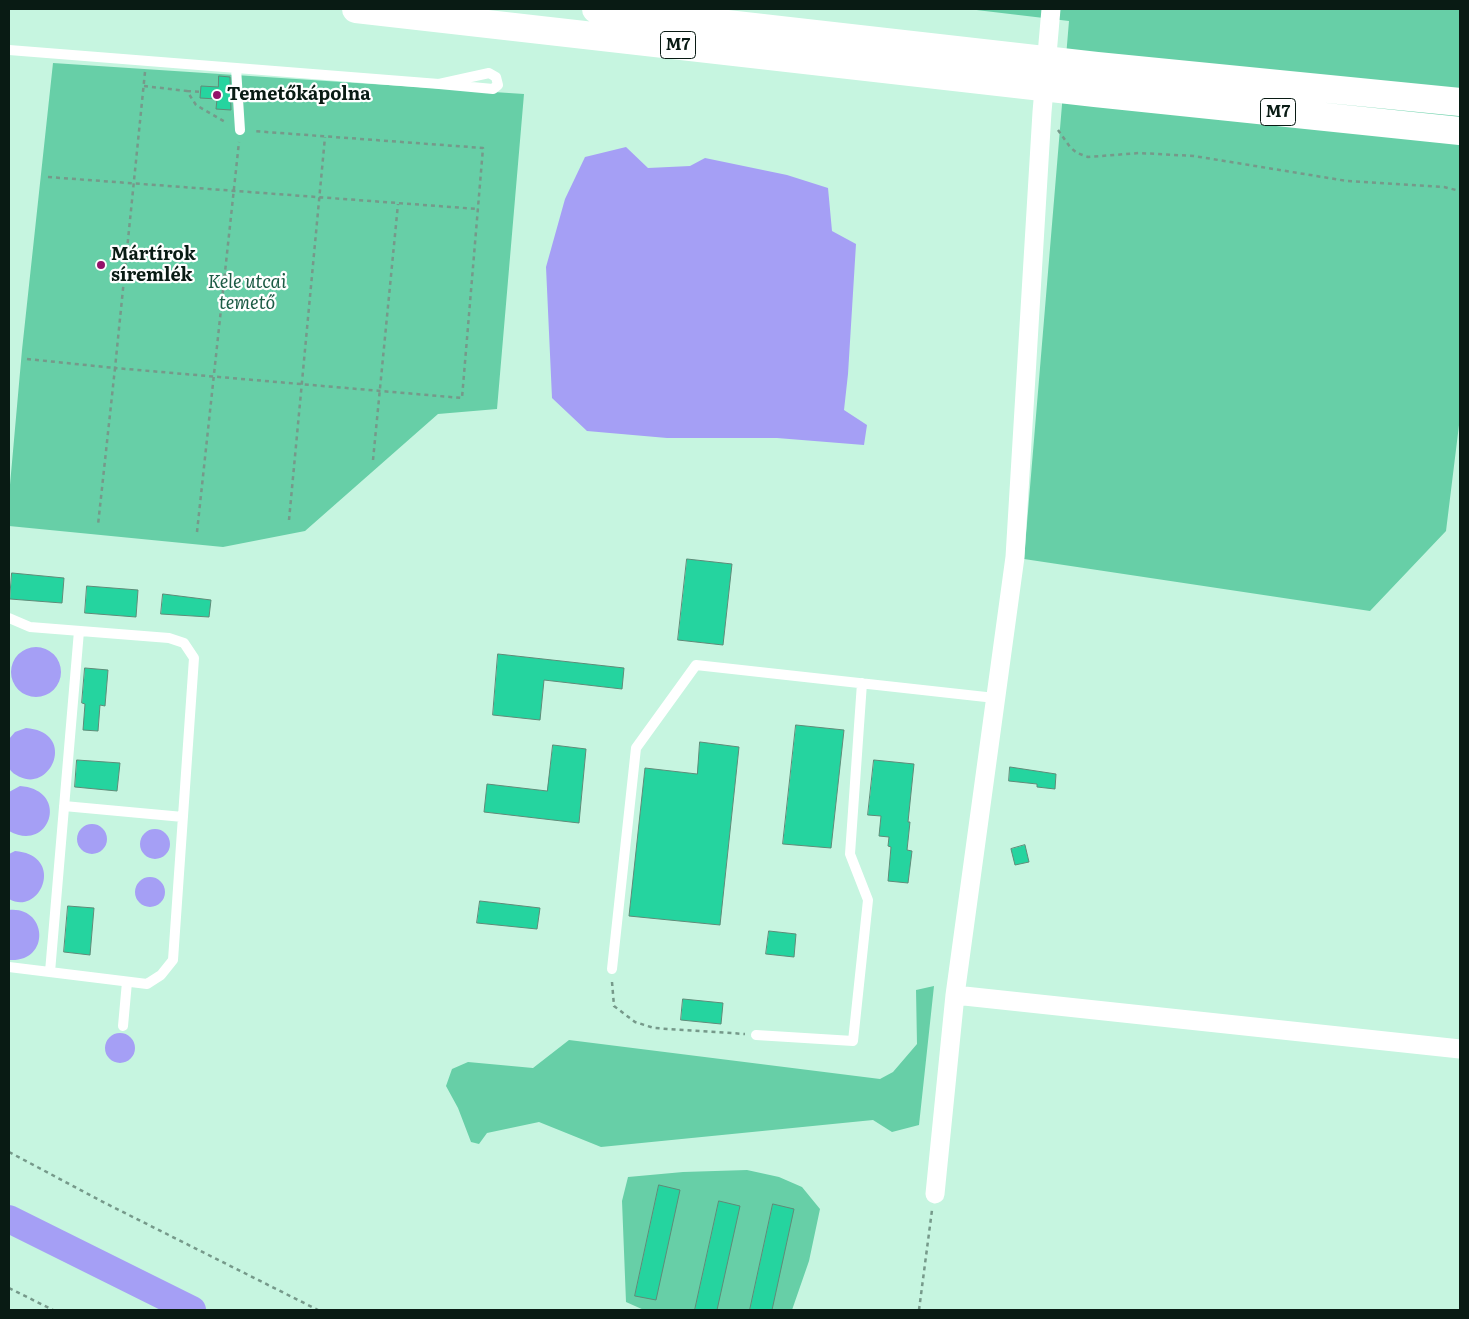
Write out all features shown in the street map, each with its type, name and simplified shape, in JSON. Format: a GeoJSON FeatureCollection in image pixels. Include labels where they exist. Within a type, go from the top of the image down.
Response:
{"type":"FeatureCollection","features":[{"type":"Feature","properties":{"kind":"highway","name":"M7"},"geometry":{"type":"LineString","coordinates":[[356,9],[1096,93],[1460,130]]}},
{"type":"Feature","properties":{"kind":"highway","name":"M7"},"geometry":{"type":"LineString","coordinates":[[596,9],[1097,66],[1460,102]]}},
{"type":"Feature","properties":{"kind":"street"},"geometry":{"type":"LineString","coordinates":[[934,1194],[955,995],[1015,557],[1042,112],[1051,9]]}},
{"type":"Feature","properties":{"kind":"street"},"geometry":{"type":"LineString","coordinates":[[955,995],[1460,1048]]}},
{"type":"Feature","properties":{"kind":"lane"},"geometry":{"type":"LineString","coordinates":[[9,50],[494,89],[498,85],[496,77],[488,73],[439,84]]}},
{"type":"Feature","properties":{"kind":"lane"},"geometry":{"type":"LineString","coordinates":[[236,68],[240,130]]}},
{"type":"Feature","properties":{"kind":"lane"},"geometry":{"type":"LineString","coordinates":[[9,618],[30,627],[169,638],[184,643],[194,658],[173,960],[160,975],[147,984],[9,967]]}},
{"type":"Feature","properties":{"kind":"lane"},"geometry":{"type":"LineString","coordinates":[[50,972],[79,631]]}},
{"type":"Feature","properties":{"kind":"lane"},"geometry":{"type":"LineString","coordinates":[[612,969],[636,748],[696,665],[995,698]]}},
{"type":"Feature","properties":{"kind":"lane"},"geometry":{"type":"LineString","coordinates":[[756,1035],[854,1041],[868,900],[850,854],[862,682]]}},
{"type":"Feature","properties":{"kind":"lane"},"geometry":{"type":"LineString","coordinates":[[64,806],[183,817]]}},
{"type":"Feature","properties":{"kind":"lane"},"geometry":{"type":"LineString","coordinates":[[122,1026],[127,982]]}},
{"type":"Feature","properties":{"kind":"path"},"geometry":{"type":"LineString","coordinates":[[98,525],[135,184],[146,61]]}},
{"type":"Feature","properties":{"kind":"path"},"geometry":{"type":"LineString","coordinates":[[144,86],[201,92]]}},
{"type":"Feature","properties":{"kind":"path"},"geometry":{"type":"LineString","coordinates":[[27,359],[462,398],[483,148],[240,130],[196,105],[187,91]]}},
{"type":"Feature","properties":{"kind":"path"},"geometry":{"type":"LineString","coordinates":[[1042,112],[1060,131],[1070,147],[1077,153],[1088,157],[1139,153],[1194,156],[1347,181],[1430,186],[1460,191]]}},
{"type":"Feature","properties":{"kind":"path"},"geometry":{"type":"LineString","coordinates":[[197,532],[240,130]]}},
{"type":"Feature","properties":{"kind":"path"},"geometry":{"type":"LineString","coordinates":[[289,520],[325,136]]}},
{"type":"Feature","properties":{"kind":"path"},"geometry":{"type":"LineString","coordinates":[[48,177],[398,204],[478,208]]}},
{"type":"Feature","properties":{"kind":"path"},"geometry":{"type":"LineString","coordinates":[[372,460],[398,204]]}},
{"type":"Feature","properties":{"kind":"path"},"geometry":{"type":"LineString","coordinates":[[612,969],[614,1006],[635,1022],[654,1028],[756,1035]]}},
{"type":"Feature","properties":{"kind":"path"},"geometry":{"type":"LineString","coordinates":[[9,1152],[318,1310]]}},
{"type":"Feature","properties":{"kind":"path"},"geometry":{"type":"LineString","coordinates":[[919,1310],[934,1194]]}},
{"type":"Feature","properties":{"kind":"path"},"geometry":{"type":"LineString","coordinates":[[9,1288],[53,1310]]}},
{"type":"Feature","properties":{"kind":"green space"},"geometry":{"type":"Polygon","coordinates":[[[968,9],[1460,9],[1460,417],[1446,531],[1370,611],[1024,559],[1069,21],[968,9]]]}},
{"type":"Feature","properties":{"kind":"green space","name":"Kele utcai temető"},"geometry":{"type":"Polygon","coordinates":[[[53,63],[524,94],[497,409],[438,414],[305,531],[223,547],[9,526],[9,496],[22,350],[53,63]]]}},
{"type":"Feature","properties":{"kind":"green space"},"geometry":{"type":"Polygon","coordinates":[[[934,986],[919,1125],[892,1132],[873,1120],[601,1147],[539,1122],[487,1133],[479,1144],[471,1142],[458,1108],[446,1086],[452,1069],[468,1062],[533,1068],[569,1040],[880,1079],[893,1072],[917,1044],[916,990],[934,986]]]}},
{"type":"Feature","properties":{"kind":"green space"},"geometry":{"type":"Polygon","coordinates":[[[747,1170],[779,1177],[802,1187],[820,1209],[809,1261],[792,1310],[644,1310],[626,1302],[622,1201],[628,1177],[683,1172],[747,1170]]]}},
{"type":"Feature","properties":{"kind":"shaded area"},"geometry":{"type":"Polygon","coordinates":[[[626,147],[648,168],[690,166],[705,158],[787,175],[828,188],[832,231],[856,244],[844,410],[867,425],[864,445],[777,438],[667,438],[587,431],[552,398],[546,267],[565,199],[585,157],[626,147]]]}},
{"type":"Feature","properties":{"kind":"shaded area"},"geometry":{"type":"Polygon","coordinates":[[[31,647],[41,647],[54,654],[61,667],[61,677],[54,690],[41,697],[31,697],[22,693],[15,686],[11,677],[11,667],[15,658],[22,651],[31,647]]]}},
{"type":"Feature","properties":{"kind":"shaded area"},"geometry":{"type":"Polygon","coordinates":[[[26,728],[42,732],[51,739],[55,749],[54,760],[49,769],[42,776],[32,779],[20,777],[13,773],[8,760],[9,739],[15,732],[26,728]]]}},
{"type":"Feature","properties":{"kind":"shaded area"},"geometry":{"type":"Polygon","coordinates":[[[20,786],[36,790],[46,798],[50,808],[49,819],[44,828],[35,834],[23,836],[9,831],[9,792],[20,786]]]}},
{"type":"Feature","properties":{"kind":"shaded area"},"geometry":{"type":"Polygon","coordinates":[[[92,824],[103,828],[107,839],[103,850],[92,854],[81,850],[77,839],[81,828],[92,824]]]}},
{"type":"Feature","properties":{"kind":"shaded area"},"geometry":{"type":"Polygon","coordinates":[[[155,829],[166,833],[170,844],[166,855],[155,859],[144,855],[140,844],[144,833],[155,829]]]}},
{"type":"Feature","properties":{"kind":"shaded area"},"geometry":{"type":"Polygon","coordinates":[[[15,851],[31,855],[40,863],[44,873],[43,883],[38,893],[31,900],[21,902],[9,899],[9,854],[15,851]]]}},
{"type":"Feature","properties":{"kind":"shaded area"},"geometry":{"type":"Polygon","coordinates":[[[150,877],[161,881],[165,892],[161,903],[150,907],[139,903],[135,892],[139,881],[150,877]]]}},
{"type":"Feature","properties":{"kind":"shaded area"},"geometry":{"type":"Polygon","coordinates":[[[9,910],[22,911],[31,917],[37,925],[38,944],[32,953],[23,959],[9,960],[9,910]]]}},
{"type":"Feature","properties":{"kind":"shaded area"},"geometry":{"type":"Polygon","coordinates":[[[120,1033],[131,1037],[135,1048],[131,1059],[120,1063],[109,1059],[105,1048],[109,1037],[120,1033]]]}},
{"type":"Feature","properties":{"kind":"building","name":"Temetőkápolna"},"geometry":{"type":"Polygon","coordinates":[[[219,76],[230,77],[231,110],[216,109],[217,99],[200,98],[201,86],[218,87],[219,76]]]}},
{"type":"Feature","properties":{"kind":"building"},"geometry":{"type":"Polygon","coordinates":[[[687,559],[732,564],[723,645],[678,640],[687,559]]]}},
{"type":"Feature","properties":{"kind":"building"},"geometry":{"type":"Polygon","coordinates":[[[12,573],[64,578],[62,603],[10,599],[12,573]]]}},
{"type":"Feature","properties":{"kind":"building"},"geometry":{"type":"Polygon","coordinates":[[[87,586],[138,590],[136,617],[85,613],[87,586]]]}},
{"type":"Feature","properties":{"kind":"building"},"geometry":{"type":"Polygon","coordinates":[[[163,594],[211,600],[209,617],[161,614],[163,594]]]}},
{"type":"Feature","properties":{"kind":"building"},"geometry":{"type":"Polygon","coordinates":[[[498,654],[624,668],[622,689],[544,680],[540,720],[493,715],[498,654]]]}},
{"type":"Feature","properties":{"kind":"building"},"geometry":{"type":"Polygon","coordinates":[[[85,668],[108,670],[105,706],[100,705],[98,731],[83,730],[85,704],[82,703],[85,668]]]}},
{"type":"Feature","properties":{"kind":"building"},"geometry":{"type":"Polygon","coordinates":[[[796,725],[844,730],[831,848],[783,844],[796,725]]]}},
{"type":"Feature","properties":{"kind":"building"},"geometry":{"type":"Polygon","coordinates":[[[700,742],[739,747],[720,925],[629,916],[645,768],[697,774],[700,742]]]}},
{"type":"Feature","properties":{"kind":"building"},"geometry":{"type":"Polygon","coordinates":[[[553,745],[586,749],[579,823],[484,812],[487,784],[547,791],[553,745]]]}},
{"type":"Feature","properties":{"kind":"building"},"geometry":{"type":"Polygon","coordinates":[[[77,760],[120,763],[117,791],[75,787],[77,760]]]}},
{"type":"Feature","properties":{"kind":"building"},"geometry":{"type":"Polygon","coordinates":[[[874,760],[914,764],[908,822],[910,822],[907,850],[912,851],[908,883],[888,881],[891,847],[888,846],[889,837],[879,836],[881,816],[868,815],[874,760]]]}},
{"type":"Feature","properties":{"kind":"building"},"geometry":{"type":"Polygon","coordinates":[[[1010,767],[1056,774],[1055,789],[1037,787],[1037,784],[1009,781],[1010,767]]]}},
{"type":"Feature","properties":{"kind":"building"},"geometry":{"type":"Polygon","coordinates":[[[1025,845],[1029,862],[1015,865],[1011,849],[1025,845]]]}},
{"type":"Feature","properties":{"kind":"building"},"geometry":{"type":"Polygon","coordinates":[[[480,901],[540,908],[537,929],[477,923],[480,901]]]}},
{"type":"Feature","properties":{"kind":"building"},"geometry":{"type":"Polygon","coordinates":[[[68,906],[94,908],[90,955],[64,952],[68,906]]]}},
{"type":"Feature","properties":{"kind":"building"},"geometry":{"type":"Polygon","coordinates":[[[769,931],[796,934],[794,957],[766,954],[769,931]]]}},
{"type":"Feature","properties":{"kind":"building"},"geometry":{"type":"Polygon","coordinates":[[[683,999],[723,1003],[721,1024],[681,1020],[683,999]]]}},
{"type":"Feature","properties":{"kind":"building"},"geometry":{"type":"Polygon","coordinates":[[[659,1185],[680,1190],[656,1300],[635,1296],[659,1185]]]}},
{"type":"Feature","properties":{"kind":"building"},"geometry":{"type":"Polygon","coordinates":[[[719,1201],[740,1206],[717,1310],[695,1310],[719,1201]]]}},
{"type":"Feature","properties":{"kind":"building"},"geometry":{"type":"Polygon","coordinates":[[[773,1204],[794,1209],[772,1310],[750,1310],[773,1204]]]}},
{"type":"Feature","properties":{"kind":"waterway"},"geometry":{"type":"LineString","coordinates":[[9,1219],[192,1310]]}},
{"type":"Feature","properties":{"kind":"place","name":"Temetőkápolna"},"geometry":{"type":"Point","coordinates":[217,95]}},
{"type":"Feature","properties":{"kind":"place","name":"Mártírok síremlék"},"geometry":{"type":"Point","coordinates":[101,265]}}]}
